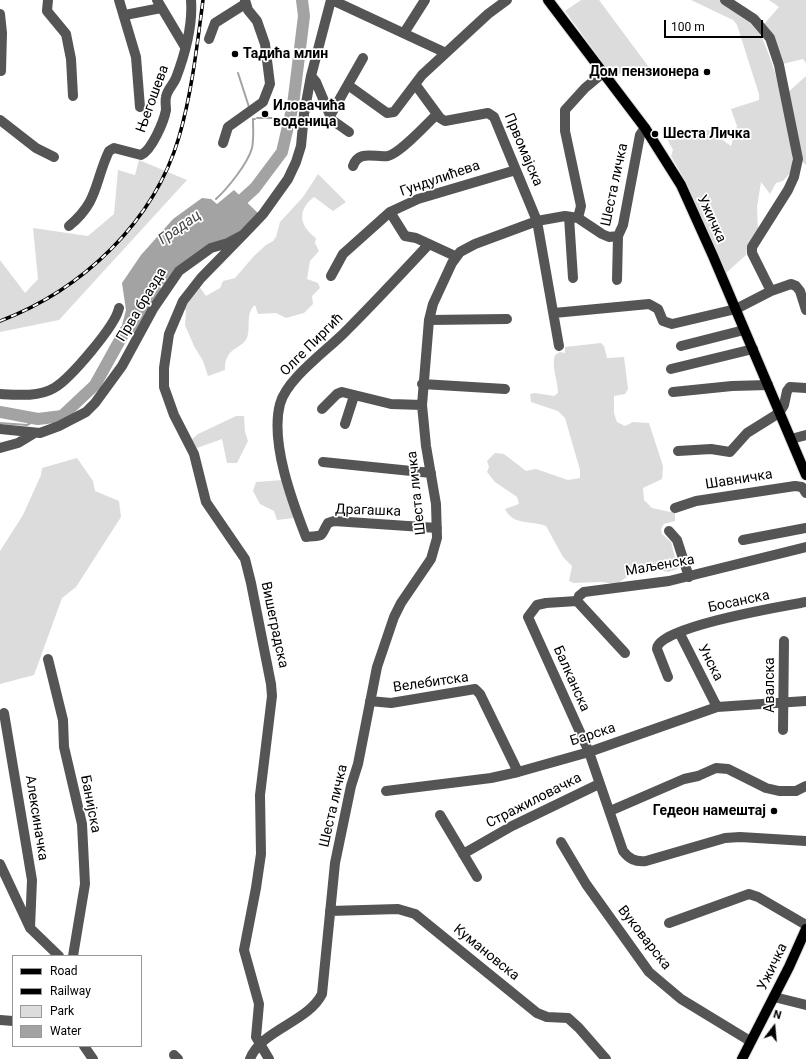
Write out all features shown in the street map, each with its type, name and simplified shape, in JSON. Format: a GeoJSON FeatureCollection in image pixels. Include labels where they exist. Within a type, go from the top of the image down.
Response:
{"type":"FeatureCollection","features":[{"type":"Feature","properties":{"kind":"main road","name":"Ужичка"},"geometry":{"type":"LineString","coordinates":[[548,0],[645,128],[680,185],[736,309],[806,475]]}},
{"type":"Feature","properties":{"kind":"main road","name":"Ужичка"},"geometry":{"type":"LineString","coordinates":[[742,1059],[750,1040],[774,997],[806,929]]}},
{"type":"Feature","properties":{"kind":"street"},"geometry":{"type":"LineString","coordinates":[[48,0],[47,11],[66,34],[71,59],[73,96]]}},
{"type":"Feature","properties":{"kind":"street"},"geometry":{"type":"LineString","coordinates":[[119,0],[125,15],[136,57],[140,107]]}},
{"type":"Feature","properties":{"kind":"street","name":"Његошева"},"geometry":{"type":"LineString","coordinates":[[69,226],[82,215],[90,203],[109,151],[114,148],[141,155],[146,153],[153,142],[166,111],[166,97],[174,82],[185,47],[190,25],[192,0]]}},
{"type":"Feature","properties":{"kind":"street"},"geometry":{"type":"LineString","coordinates":[[331,0],[446,53]]}},
{"type":"Feature","properties":{"kind":"street","name":"Прва бразда"},"geometry":{"type":"LineString","coordinates":[[5,430],[33,434],[46,432],[86,412],[95,403],[122,366],[153,309],[179,271],[211,248],[228,243],[243,235],[263,214],[288,179],[296,162],[301,146],[304,114],[311,76],[331,0]]}},
{"type":"Feature","properties":{"kind":"street"},"geometry":{"type":"LineString","coordinates":[[404,33],[425,0]]}},
{"type":"Feature","properties":{"kind":"street"},"geometry":{"type":"LineString","coordinates":[[348,85],[387,113],[391,114],[415,84],[446,53],[488,14],[508,0]]}},
{"type":"Feature","properties":{"kind":"street"},"geometry":{"type":"LineString","coordinates":[[725,0],[754,19],[770,38],[780,65],[798,159],[794,177],[788,190],[754,243],[752,250],[771,291]]}},
{"type":"Feature","properties":{"kind":"street"},"geometry":{"type":"LineString","coordinates":[[209,39],[215,23],[245,2],[248,10],[258,21],[265,44],[270,79],[270,84],[265,98],[262,102],[228,127],[223,143]]}},
{"type":"Feature","properties":{"kind":"street"},"geometry":{"type":"LineString","coordinates":[[125,15],[159,4],[185,47]]}},
{"type":"Feature","properties":{"kind":"street"},"geometry":{"type":"LineString","coordinates":[[0,14],[2,33],[1,71]]}},
{"type":"Feature","properties":{"kind":"street"},"geometry":{"type":"LineString","coordinates":[[330,116],[363,58]]}},
{"type":"Feature","properties":{"kind":"street"},"geometry":{"type":"LineString","coordinates":[[573,278],[574,217],[581,206],[564,131],[565,110],[585,88],[603,73]]}},
{"type":"Feature","properties":{"kind":"street"},"geometry":{"type":"LineString","coordinates":[[311,76],[316,82],[330,116],[337,124],[349,132]]}},
{"type":"Feature","properties":{"kind":"street"},"geometry":{"type":"LineString","coordinates":[[352,166],[354,162],[363,156],[387,156],[398,150],[437,114],[415,84]]}},
{"type":"Feature","properties":{"kind":"street","name":"Првомајска"},"geometry":{"type":"LineString","coordinates":[[437,114],[445,121],[492,114],[494,117],[538,221],[559,346]]}},
{"type":"Feature","properties":{"kind":"street"},"geometry":{"type":"LineString","coordinates":[[0,120],[36,148],[54,158]]}},
{"type":"Feature","properties":{"kind":"street","name":"Шеста личка"},"geometry":{"type":"LineString","coordinates":[[574,217],[602,234],[610,237],[618,236],[623,225],[640,135],[645,128]]}},
{"type":"Feature","properties":{"kind":"street","name":"Гундулићева"},"geometry":{"type":"LineString","coordinates":[[331,276],[343,254],[390,212],[418,199],[516,170]]}},
{"type":"Feature","properties":{"kind":"street"},"geometry":{"type":"LineString","coordinates":[[390,212],[403,235],[429,244],[456,256],[475,244],[538,221],[574,217]]}},
{"type":"Feature","properties":{"kind":"street","name":"Вишеградска"},"geometry":{"type":"LineString","coordinates":[[243,235],[201,278],[183,301],[169,334],[163,376],[168,402],[194,454],[206,502],[245,559],[271,684],[272,696],[260,796],[261,854],[244,950],[259,1004],[256,1034],[260,1044]]}},
{"type":"Feature","properties":{"kind":"street"},"geometry":{"type":"LineString","coordinates":[[618,236],[618,280]]}},
{"type":"Feature","properties":{"kind":"street","name":"Олге Пиргић"},"geometry":{"type":"LineString","coordinates":[[306,537],[285,478],[277,429],[278,412],[282,399],[302,371],[346,331],[429,244]]}},
{"type":"Feature","properties":{"kind":"street","name":"Шеста личка"},"geometry":{"type":"LineString","coordinates":[[260,1044],[314,1005],[322,994],[334,863],[351,786],[358,764],[377,667],[394,617],[401,603],[431,559],[436,542],[437,528],[422,405],[422,384],[429,320],[433,304],[456,256]]}},
{"type":"Feature","properties":{"kind":"street"},"geometry":{"type":"LineString","coordinates":[[554,313],[653,305],[658,309],[664,321],[672,324],[736,309],[771,291],[791,284],[800,291],[805,300],[806,310]]}},
{"type":"Feature","properties":{"kind":"street"},"geometry":{"type":"LineString","coordinates":[[0,394],[33,394],[54,388],[73,371],[103,335],[118,313],[119,308]]}},
{"type":"Feature","properties":{"kind":"street"},"geometry":{"type":"LineString","coordinates":[[429,320],[507,320]]}},
{"type":"Feature","properties":{"kind":"street"},"geometry":{"type":"LineString","coordinates":[[681,346],[744,330]]}},
{"type":"Feature","properties":{"kind":"street"},"geometry":{"type":"LineString","coordinates":[[671,369],[753,350]]}},
{"type":"Feature","properties":{"kind":"street"},"geometry":{"type":"LineString","coordinates":[[422,384],[505,390]]}},
{"type":"Feature","properties":{"kind":"street"},"geometry":{"type":"LineString","coordinates":[[673,392],[732,386],[768,385]]}},
{"type":"Feature","properties":{"kind":"street"},"geometry":{"type":"LineString","coordinates":[[678,451],[711,449],[730,452],[747,433],[779,413],[784,405],[787,391],[790,386],[806,388]]}},
{"type":"Feature","properties":{"kind":"street"},"geometry":{"type":"LineString","coordinates":[[322,409],[339,393],[391,404],[422,405]]}},
{"type":"Feature","properties":{"kind":"street"},"geometry":{"type":"LineString","coordinates":[[345,424],[354,396]]}},
{"type":"Feature","properties":{"kind":"street"},"geometry":{"type":"LineString","coordinates":[[5,430],[11,445]]}},
{"type":"Feature","properties":{"kind":"street"},"geometry":{"type":"LineString","coordinates":[[0,448],[28,438],[33,434]]}},
{"type":"Feature","properties":{"kind":"street"},"geometry":{"type":"LineString","coordinates":[[791,439],[806,435]]}},
{"type":"Feature","properties":{"kind":"street"},"geometry":{"type":"LineString","coordinates":[[323,462],[431,473]]}},
{"type":"Feature","properties":{"kind":"street","name":"Шавничка"},"geometry":{"type":"LineString","coordinates":[[674,508],[696,501],[795,486],[802,487],[806,493]]}},
{"type":"Feature","properties":{"kind":"street","name":"Драгашка"},"geometry":{"type":"LineString","coordinates":[[306,537],[321,536],[324,534],[328,523],[334,520],[437,528]]}},
{"type":"Feature","properties":{"kind":"street"},"geometry":{"type":"LineString","coordinates":[[743,540],[806,528]]}},
{"type":"Feature","properties":{"kind":"street"},"geometry":{"type":"LineString","coordinates":[[669,531],[677,540],[689,577]]}},
{"type":"Feature","properties":{"kind":"street","name":"Маљенска"},"geometry":{"type":"LineString","coordinates":[[528,617],[537,605],[577,601],[579,596],[584,592],[651,584],[689,577],[806,547]]}},
{"type":"Feature","properties":{"kind":"street"},"geometry":{"type":"LineString","coordinates":[[577,601],[626,653]]}},
{"type":"Feature","properties":{"kind":"street","name":"Босанска"},"geometry":{"type":"LineString","coordinates":[[668,677],[657,645],[661,640],[679,632],[721,620],[806,602]]}},
{"type":"Feature","properties":{"kind":"street","name":"Балканска"},"geometry":{"type":"LineString","coordinates":[[528,617],[589,752],[599,784]]}},
{"type":"Feature","properties":{"kind":"street","name":"Унска"},"geometry":{"type":"LineString","coordinates":[[679,632],[717,707]]}},
{"type":"Feature","properties":{"kind":"street","name":"Авалска"},"geometry":{"type":"LineString","coordinates":[[783,730],[784,641]]}},
{"type":"Feature","properties":{"kind":"street","name":"Банијска"},"geometry":{"type":"LineString","coordinates":[[48,659],[63,720],[64,747],[82,824],[85,884],[73,955]]}},
{"type":"Feature","properties":{"kind":"street","name":"Велебитска"},"geometry":{"type":"LineString","coordinates":[[370,701],[391,703],[475,689],[480,694],[518,772]]}},
{"type":"Feature","properties":{"kind":"street","name":"Барска"},"geometry":{"type":"LineString","coordinates":[[386,791],[491,778],[518,772],[589,752],[717,707],[806,701]]}},
{"type":"Feature","properties":{"kind":"street","name":"Алексиначка"},"geometry":{"type":"LineString","coordinates":[[4,713],[32,880],[30,928]]}},
{"type":"Feature","properties":{"kind":"street"},"geometry":{"type":"LineString","coordinates":[[610,811],[684,779],[698,776],[716,768],[728,769],[766,788],[779,791],[796,791],[806,786]]}},
{"type":"Feature","properties":{"kind":"street","name":"Стражиловачка"},"geometry":{"type":"LineString","coordinates":[[463,854],[512,826],[599,784],[623,850],[628,857],[636,861],[646,861],[732,837],[806,841]]}},
{"type":"Feature","properties":{"kind":"street"},"geometry":{"type":"LineString","coordinates":[[440,815],[477,877]]}},
{"type":"Feature","properties":{"kind":"street","name":"Вуковарска"},"geometry":{"type":"LineString","coordinates":[[561,842],[586,884],[649,972],[681,1000],[750,1040]]}},
{"type":"Feature","properties":{"kind":"street"},"geometry":{"type":"LineString","coordinates":[[0,864],[30,928],[58,955]]}},
{"type":"Feature","properties":{"kind":"street"},"geometry":{"type":"LineString","coordinates":[[669,923],[749,894],[758,897],[806,925]]}},
{"type":"Feature","properties":{"kind":"street","name":"Кумановска"},"geometry":{"type":"LineString","coordinates":[[330,911],[398,909],[415,914],[537,1013],[547,1017],[568,1018],[579,1028],[606,1059]]}},
{"type":"Feature","properties":{"kind":"street"},"geometry":{"type":"LineString","coordinates":[[774,997],[806,1005]]}},
{"type":"Feature","properties":{"kind":"street"},"geometry":{"type":"LineString","coordinates":[[0,1020],[12,1021]]}},
{"type":"Feature","properties":{"kind":"street"},"geometry":{"type":"LineString","coordinates":[[250,1059],[255,1049],[260,1044],[269,1059]]}},
{"type":"Feature","properties":{"kind":"street"},"geometry":{"type":"LineString","coordinates":[[85,1047],[92,1059]]}},
{"type":"Feature","properties":{"kind":"green space"},"geometry":{"type":"Polygon","coordinates":[[[581,0],[599,0],[648,66],[647,69],[643,71],[639,68],[631,67],[614,78],[565,11],[581,0]]]}},
{"type":"Feature","properties":{"kind":"green space"},"geometry":{"type":"Polygon","coordinates":[[[691,0],[719,0],[735,8],[750,19],[758,31],[774,68],[790,136],[793,170],[783,181],[776,183],[770,194],[761,182],[757,207],[758,231],[747,249],[746,255],[726,273],[687,184],[671,156],[673,150],[665,135],[683,130],[709,130],[731,146],[737,126],[731,109],[759,100],[759,94],[737,25],[733,20],[691,0]]]}},
{"type":"Feature","properties":{"kind":"green space"},"geometry":{"type":"Polygon","coordinates":[[[769,0],[806,0],[806,63],[803,59],[779,65],[764,24],[779,7],[769,0]]]}},
{"type":"Feature","properties":{"kind":"green space"},"geometry":{"type":"Polygon","coordinates":[[[806,76],[806,165],[799,158],[786,94],[806,76]]]}},
{"type":"Feature","properties":{"kind":"green space"},"geometry":{"type":"Polygon","coordinates":[[[139,160],[187,180],[59,320],[0,332],[0,260],[25,293],[38,279],[33,228],[88,236],[114,214],[118,170],[135,175],[139,160]]]}},
{"type":"Feature","properties":{"kind":"green space"},"geometry":{"type":"Polygon","coordinates":[[[318,174],[346,202],[333,211],[314,197],[305,207],[303,213],[303,223],[310,233],[316,238],[315,243],[319,251],[310,261],[307,279],[318,283],[320,288],[312,296],[313,304],[304,313],[286,318],[276,313],[258,314],[255,305],[249,316],[247,338],[243,344],[231,352],[226,361],[225,370],[208,376],[203,361],[194,346],[185,325],[186,311],[184,307],[199,286],[206,296],[220,288],[223,281],[235,278],[254,256],[273,241],[276,237],[280,222],[303,197],[318,174]]]}},
{"type":"Feature","properties":{"kind":"green space"},"geometry":{"type":"Polygon","coordinates":[[[601,343],[604,346],[607,358],[624,357],[628,389],[625,394],[614,396],[614,413],[617,422],[625,426],[633,422],[649,423],[663,466],[662,479],[643,488],[644,500],[652,508],[675,513],[675,521],[664,524],[661,529],[662,534],[671,542],[678,569],[668,572],[655,569],[637,570],[617,584],[601,582],[574,583],[569,581],[572,566],[563,557],[546,526],[523,522],[508,514],[505,509],[519,504],[517,497],[495,482],[487,472],[489,467],[487,461],[495,453],[504,454],[526,471],[536,469],[568,480],[580,478],[580,470],[565,418],[558,411],[531,402],[530,394],[535,393],[554,396],[558,393],[554,360],[555,355],[560,352],[565,353],[565,347],[601,343]]]}},
{"type":"Feature","properties":{"kind":"green space"},"geometry":{"type":"Polygon","coordinates":[[[236,416],[244,416],[245,432],[248,441],[237,463],[227,463],[222,439],[197,448],[191,440],[198,434],[236,416]]]}},
{"type":"Feature","properties":{"kind":"green space"},"geometry":{"type":"Polygon","coordinates":[[[77,458],[93,481],[95,491],[119,501],[121,517],[76,587],[62,598],[34,675],[0,684],[0,551],[23,515],[41,475],[42,468],[77,458]]]}},
{"type":"Feature","properties":{"kind":"green space"},"geometry":{"type":"Polygon","coordinates":[[[282,480],[294,518],[277,520],[274,511],[260,504],[253,491],[256,482],[282,480]]]}},
{"type":"Feature","properties":{"kind":"water"},"geometry":{"type":"Polygon","coordinates":[[[234,190],[259,214],[243,231],[201,250],[135,333],[117,344],[126,310],[122,283],[141,255],[173,219],[202,198],[211,199],[217,204],[234,190]]]}},
{"type":"Feature","properties":{"kind":"waterway","name":"Градац"},"geometry":{"type":"LineString","coordinates":[[232,209],[255,188],[282,152],[293,105],[304,16],[302,0]]}},
{"type":"Feature","properties":{"kind":"waterway"},"geometry":{"type":"LineString","coordinates":[[238,73],[249,107]]}},
{"type":"Feature","properties":{"kind":"waterway"},"geometry":{"type":"LineString","coordinates":[[257,118],[274,118],[288,123]]}},
{"type":"Feature","properties":{"kind":"waterway"},"geometry":{"type":"LineString","coordinates":[[216,199],[237,175],[250,154],[253,141],[253,119],[255,119]]}},
{"type":"Feature","properties":{"kind":"waterway","name":"Градац"},"geometry":{"type":"LineString","coordinates":[[0,412],[38,419],[62,416],[95,385],[125,331]]}},
{"type":"Feature","properties":{"kind":"waterway"},"geometry":{"type":"LineString","coordinates":[[0,423],[27,425],[38,419]]}},
{"type":"Feature","properties":{"kind":"railway"},"geometry":{"type":"LineString","coordinates":[[0,321],[30,308],[59,291],[86,272],[111,249],[133,224],[152,197],[167,168],[184,120],[194,69],[203,0]]}},
{"type":"Feature","properties":{"kind":"place","name":"Тадића млин"},"geometry":{"type":"Point","coordinates":[235,54]}},
{"type":"Feature","properties":{"kind":"place","name":"Дом пензионера"},"geometry":{"type":"Point","coordinates":[707,72]}},
{"type":"Feature","properties":{"kind":"place","name":"Иловачића воденица"},"geometry":{"type":"Point","coordinates":[265,114]}},
{"type":"Feature","properties":{"kind":"place","name":"Шеста Личка"},"geometry":{"type":"Point","coordinates":[655,134]}},
{"type":"Feature","properties":{"kind":"place","name":"Гедеон намештај"},"geometry":{"type":"Point","coordinates":[774,811]}}]}
